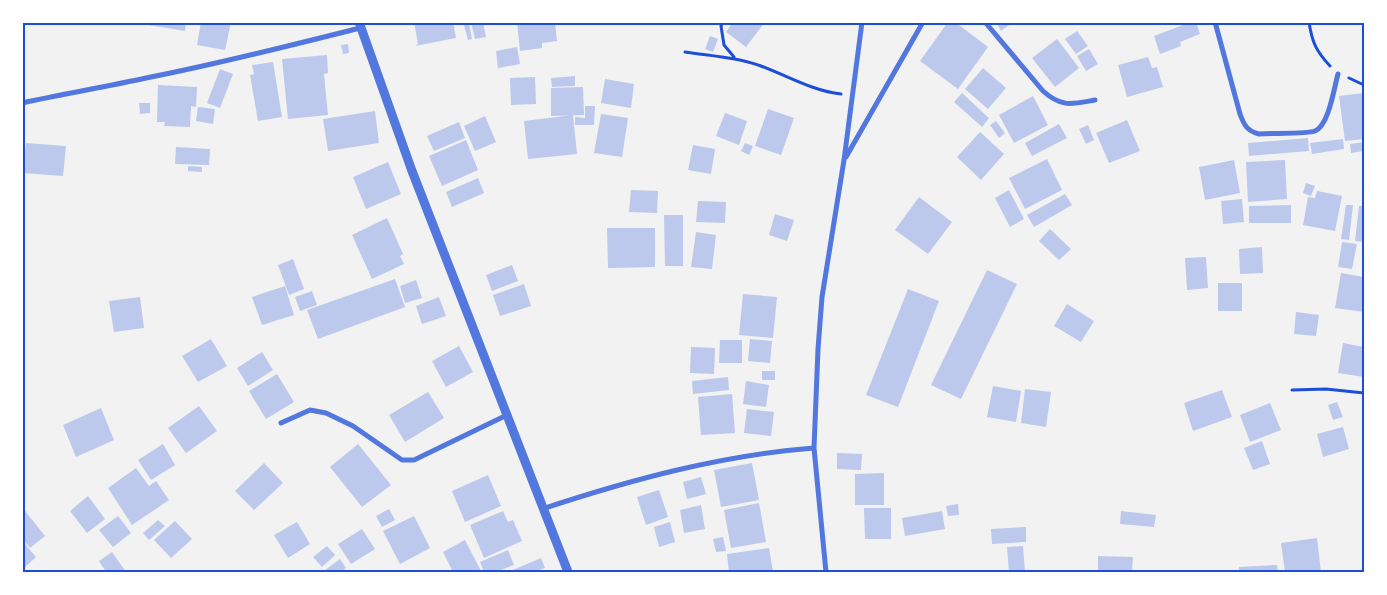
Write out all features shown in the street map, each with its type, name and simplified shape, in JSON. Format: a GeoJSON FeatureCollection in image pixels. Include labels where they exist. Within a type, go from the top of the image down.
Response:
{"type":"FeatureCollection","features":[{"type":"Feature","properties":{"kind":"street"},"geometry":{"type":"LineString","coordinates":[[826,572],[814,448],[822,297],[844,160],[862,22]]}},
{"type":"Feature","properties":{"kind":"street"},"geometry":{"type":"LineString","coordinates":[[844,160],[923,22]]}},
{"type":"Feature","properties":{"kind":"street"},"geometry":{"type":"LineString","coordinates":[[985,22],[1043,91],[1053,100],[1067,104],[1095,100]]}},
{"type":"Feature","properties":{"kind":"street"},"geometry":{"type":"LineString","coordinates":[[1215,22],[1240,114],[1245,127],[1251,132],[1259,134],[1315,131],[1323,124],[1327,115],[1338,74]]}},
{"type":"Feature","properties":{"kind":"street"},"geometry":{"type":"LineString","coordinates":[[22,103],[298,44],[360,25],[412,171],[568,572]]}},
{"type":"Feature","properties":{"kind":"street"},"geometry":{"type":"LineString","coordinates":[[281,423],[310,410],[326,413],[353,426],[402,460],[414,460],[507,415]]}},
{"type":"Feature","properties":{"kind":"street"},"geometry":{"type":"LineString","coordinates":[[542,509],[596,491],[666,472],[783,450],[814,448]]}},
{"type":"Feature","properties":{"kind":"path"},"geometry":{"type":"LineString","coordinates":[[723,22],[721,26],[724,45],[735,58]]}},
{"type":"Feature","properties":{"kind":"path"},"geometry":{"type":"LineString","coordinates":[[1309,22],[1311,39],[1322,57],[1338,74]]}},
{"type":"Feature","properties":{"kind":"path"},"geometry":{"type":"LineString","coordinates":[[685,52],[735,58],[828,93],[852,95]]}},
{"type":"Feature","properties":{"kind":"path"},"geometry":{"type":"LineString","coordinates":[[1292,390],[1326,389],[1364,393]]}},
{"type":"Feature","properties":{"kind":"building"},"geometry":{"type":"Polygon","coordinates":[[[130,22],[186,22],[185,31],[130,22]]]}},
{"type":"Feature","properties":{"kind":"building"},"geometry":{"type":"Polygon","coordinates":[[[201,22],[231,22],[225,50],[197,45],[201,22]]]}},
{"type":"Feature","properties":{"kind":"building"},"geometry":{"type":"Polygon","coordinates":[[[414,22],[453,22],[456,38],[415,46],[418,44],[414,22]]]}},
{"type":"Feature","properties":{"kind":"building"},"geometry":{"type":"Polygon","coordinates":[[[471,22],[483,22],[486,37],[475,39],[471,22]]]}},
{"type":"Feature","properties":{"kind":"building"},"geometry":{"type":"Polygon","coordinates":[[[517,22],[555,22],[557,41],[542,43],[542,48],[520,51],[517,22]]]}},
{"type":"Feature","properties":{"kind":"building"},"geometry":{"type":"Polygon","coordinates":[[[733,22],[765,22],[746,47],[726,32],[733,22]]]}},
{"type":"Feature","properties":{"kind":"building"},"geometry":{"type":"Polygon","coordinates":[[[948,22],[955,22],[988,47],[958,89],[920,61],[948,22]]]}},
{"type":"Feature","properties":{"kind":"building"},"geometry":{"type":"Polygon","coordinates":[[[996,22],[1013,22],[1001,31],[996,22]]]}},
{"type":"Feature","properties":{"kind":"building"},"geometry":{"type":"Polygon","coordinates":[[[1191,22],[1196,22],[1200,34],[1180,42],[1181,46],[1160,54],[1154,36],[1191,22]]]}},
{"type":"Feature","properties":{"kind":"building"},"geometry":{"type":"Polygon","coordinates":[[[469,24],[472,39],[468,40],[464,25],[469,24]]]}},
{"type":"Feature","properties":{"kind":"building"},"geometry":{"type":"Polygon","coordinates":[[[1077,31],[1088,46],[1076,54],[1065,39],[1077,31]]]}},
{"type":"Feature","properties":{"kind":"building"},"geometry":{"type":"Polygon","coordinates":[[[710,36],[718,39],[713,52],[705,49],[710,36]]]}},
{"type":"Feature","properties":{"kind":"building"},"geometry":{"type":"Polygon","coordinates":[[[1057,39],[1079,68],[1055,87],[1032,58],[1057,39]]]}},
{"type":"Feature","properties":{"kind":"building"},"geometry":{"type":"Polygon","coordinates":[[[348,44],[349,53],[343,54],[341,45],[348,44]]]}},
{"type":"Feature","properties":{"kind":"building"},"geometry":{"type":"Polygon","coordinates":[[[517,47],[520,64],[498,68],[496,51],[517,47]]]}},
{"type":"Feature","properties":{"kind":"building"},"geometry":{"type":"Polygon","coordinates":[[[1089,49],[1098,64],[1086,71],[1077,56],[1089,49]]]}},
{"type":"Feature","properties":{"kind":"building"},"geometry":{"type":"Polygon","coordinates":[[[327,55],[328,73],[324,74],[328,115],[288,119],[282,59],[327,55]]]}},
{"type":"Feature","properties":{"kind":"building"},"geometry":{"type":"Polygon","coordinates":[[[1148,57],[1152,68],[1157,67],[1163,87],[1127,97],[1118,65],[1148,57]]]}},
{"type":"Feature","properties":{"kind":"building"},"geometry":{"type":"Polygon","coordinates":[[[273,62],[282,117],[258,121],[250,75],[254,74],[252,65],[273,62]]]}},
{"type":"Feature","properties":{"kind":"building"},"geometry":{"type":"Polygon","coordinates":[[[983,68],[1006,88],[988,109],[965,89],[983,68]]]}},
{"type":"Feature","properties":{"kind":"building"},"geometry":{"type":"Polygon","coordinates":[[[220,69],[233,74],[220,108],[207,103],[220,69]]]}},
{"type":"Feature","properties":{"kind":"building"},"geometry":{"type":"Polygon","coordinates":[[[575,76],[575,86],[552,87],[551,78],[575,76]]]}},
{"type":"Feature","properties":{"kind":"building"},"geometry":{"type":"Polygon","coordinates":[[[535,77],[536,104],[511,105],[510,78],[535,77]]]}},
{"type":"Feature","properties":{"kind":"building"},"geometry":{"type":"Polygon","coordinates":[[[605,79],[634,84],[631,108],[601,103],[605,79]]]}},
{"type":"Feature","properties":{"kind":"building"},"geometry":{"type":"Polygon","coordinates":[[[158,85],[197,87],[196,107],[191,106],[190,127],[164,126],[165,122],[157,122],[158,85]]]}},
{"type":"Feature","properties":{"kind":"building"},"geometry":{"type":"Polygon","coordinates":[[[583,87],[584,115],[551,116],[551,88],[583,87]]]}},
{"type":"Feature","properties":{"kind":"building"},"geometry":{"type":"Polygon","coordinates":[[[962,93],[989,118],[982,127],[954,102],[962,93]]]}},
{"type":"Feature","properties":{"kind":"building"},"geometry":{"type":"Polygon","coordinates":[[[1364,93],[1364,139],[1345,141],[1339,96],[1364,93]]]}},
{"type":"Feature","properties":{"kind":"building"},"geometry":{"type":"Polygon","coordinates":[[[1033,96],[1048,125],[1014,143],[999,115],[1033,96]]]}},
{"type":"Feature","properties":{"kind":"building"},"geometry":{"type":"Polygon","coordinates":[[[139,103],[150,103],[150,113],[140,114],[139,103]]]}},
{"type":"Feature","properties":{"kind":"building"},"geometry":{"type":"Polygon","coordinates":[[[585,106],[595,106],[594,125],[575,125],[575,117],[585,118],[585,106]]]}},
{"type":"Feature","properties":{"kind":"building"},"geometry":{"type":"Polygon","coordinates":[[[198,107],[215,109],[213,124],[196,121],[198,107]]]}},
{"type":"Feature","properties":{"kind":"building"},"geometry":{"type":"Polygon","coordinates":[[[768,109],[794,118],[781,155],[755,146],[768,109]]]}},
{"type":"Feature","properties":{"kind":"building"},"geometry":{"type":"Polygon","coordinates":[[[375,111],[379,143],[328,151],[323,119],[375,111]]]}},
{"type":"Feature","properties":{"kind":"building"},"geometry":{"type":"Polygon","coordinates":[[[725,113],[747,121],[739,145],[716,136],[725,113]]]}},
{"type":"Feature","properties":{"kind":"building"},"geometry":{"type":"Polygon","coordinates":[[[601,114],[628,118],[622,157],[594,153],[601,114]]]}},
{"type":"Feature","properties":{"kind":"building"},"geometry":{"type":"Polygon","coordinates":[[[573,115],[577,154],[528,159],[524,121],[573,115]]]}},
{"type":"Feature","properties":{"kind":"building"},"geometry":{"type":"Polygon","coordinates":[[[485,116],[496,142],[475,151],[464,126],[485,116]]]}},
{"type":"Feature","properties":{"kind":"building"},"geometry":{"type":"Polygon","coordinates":[[[1127,120],[1140,151],[1109,163],[1096,133],[1127,120]]]}},
{"type":"Feature","properties":{"kind":"building"},"geometry":{"type":"Polygon","coordinates":[[[996,121],[1005,133],[999,138],[990,125],[996,121]]]}},
{"type":"Feature","properties":{"kind":"building"},"geometry":{"type":"Polygon","coordinates":[[[459,122],[465,138],[434,151],[427,136],[459,122]]]}},
{"type":"Feature","properties":{"kind":"building"},"geometry":{"type":"Polygon","coordinates":[[[1059,124],[1067,138],[1032,156],[1025,143],[1059,124]]]}},
{"type":"Feature","properties":{"kind":"building"},"geometry":{"type":"Polygon","coordinates":[[[1088,125],[1094,140],[1086,144],[1079,129],[1088,125]]]}},
{"type":"Feature","properties":{"kind":"building"},"geometry":{"type":"Polygon","coordinates":[[[980,132],[1004,154],[981,180],[957,157],[980,132]]]}},
{"type":"Feature","properties":{"kind":"building"},"geometry":{"type":"Polygon","coordinates":[[[1308,138],[1309,151],[1249,156],[1248,143],[1308,138]]]}},
{"type":"Feature","properties":{"kind":"building"},"geometry":{"type":"Polygon","coordinates":[[[1343,139],[1344,149],[1312,154],[1310,143],[1343,139]]]}},
{"type":"Feature","properties":{"kind":"building"},"geometry":{"type":"Polygon","coordinates":[[[466,140],[478,170],[442,186],[429,156],[466,140]]]}},
{"type":"Feature","properties":{"kind":"building"},"geometry":{"type":"Polygon","coordinates":[[[1364,142],[1364,151],[1351,153],[1350,144],[1364,142]]]}},
{"type":"Feature","properties":{"kind":"building"},"geometry":{"type":"Polygon","coordinates":[[[26,143],[66,146],[63,176],[23,173],[26,143]]]}},
{"type":"Feature","properties":{"kind":"building"},"geometry":{"type":"Polygon","coordinates":[[[745,143],[753,146],[749,155],[741,151],[745,143]]]}},
{"type":"Feature","properties":{"kind":"building"},"geometry":{"type":"Polygon","coordinates":[[[693,145],[715,149],[711,174],[688,170],[693,145]]]}},
{"type":"Feature","properties":{"kind":"building"},"geometry":{"type":"Polygon","coordinates":[[[176,147],[210,149],[209,165],[175,164],[176,147]]]}},
{"type":"Feature","properties":{"kind":"building"},"geometry":{"type":"Polygon","coordinates":[[[1047,159],[1062,190],[1025,209],[1009,178],[1047,159]]]}},
{"type":"Feature","properties":{"kind":"building"},"geometry":{"type":"Polygon","coordinates":[[[1234,160],[1240,193],[1205,200],[1199,167],[1234,160]]]}},
{"type":"Feature","properties":{"kind":"building"},"geometry":{"type":"Polygon","coordinates":[[[1285,160],[1287,199],[1248,202],[1246,162],[1285,160]]]}},
{"type":"Feature","properties":{"kind":"building"},"geometry":{"type":"Polygon","coordinates":[[[388,162],[401,194],[366,209],[353,177],[388,162]]]}},
{"type":"Feature","properties":{"kind":"building"},"geometry":{"type":"Polygon","coordinates":[[[188,166],[202,167],[202,172],[188,171],[188,166]]]}},
{"type":"Feature","properties":{"kind":"building"},"geometry":{"type":"Polygon","coordinates":[[[478,178],[484,193],[452,207],[446,192],[478,178]]]}},
{"type":"Feature","properties":{"kind":"building"},"geometry":{"type":"Polygon","coordinates":[[[1306,183],[1315,186],[1311,196],[1303,193],[1306,183]]]}},
{"type":"Feature","properties":{"kind":"building"},"geometry":{"type":"Polygon","coordinates":[[[631,190],[658,191],[657,213],[629,212],[631,190]]]}},
{"type":"Feature","properties":{"kind":"building"},"geometry":{"type":"Polygon","coordinates":[[[1009,190],[1024,219],[1010,227],[995,198],[1009,190]]]}},
{"type":"Feature","properties":{"kind":"building"},"geometry":{"type":"Polygon","coordinates":[[[1317,191],[1342,196],[1335,231],[1303,225],[1308,197],[1315,198],[1317,191]]]}},
{"type":"Feature","properties":{"kind":"building"},"geometry":{"type":"Polygon","coordinates":[[[1065,194],[1072,205],[1034,227],[1027,215],[1065,194]]]}},
{"type":"Feature","properties":{"kind":"building"},"geometry":{"type":"Polygon","coordinates":[[[919,197],[952,222],[928,254],[895,230],[919,197]]]}},
{"type":"Feature","properties":{"kind":"building"},"geometry":{"type":"Polygon","coordinates":[[[1242,199],[1244,222],[1223,224],[1221,201],[1242,199]]]}},
{"type":"Feature","properties":{"kind":"building"},"geometry":{"type":"Polygon","coordinates":[[[698,201],[726,202],[725,223],[696,222],[698,201]]]}},
{"type":"Feature","properties":{"kind":"building"},"geometry":{"type":"Polygon","coordinates":[[[1291,205],[1291,223],[1249,223],[1249,206],[1291,205]]]}},
{"type":"Feature","properties":{"kind":"building"},"geometry":{"type":"Polygon","coordinates":[[[1346,205],[1353,205],[1349,240],[1341,239],[1346,205]]]}},
{"type":"Feature","properties":{"kind":"building"},"geometry":{"type":"Polygon","coordinates":[[[1359,206],[1364,206],[1364,242],[1355,241],[1359,206]]]}},
{"type":"Feature","properties":{"kind":"building"},"geometry":{"type":"Polygon","coordinates":[[[775,214],[794,220],[787,241],[769,235],[775,214]]]}},
{"type":"Feature","properties":{"kind":"building"},"geometry":{"type":"Polygon","coordinates":[[[664,215],[683,215],[683,266],[665,266],[664,215]]]}},
{"type":"Feature","properties":{"kind":"building"},"geometry":{"type":"Polygon","coordinates":[[[387,218],[403,254],[400,256],[404,264],[372,279],[352,235],[387,218]]]}},
{"type":"Feature","properties":{"kind":"building"},"geometry":{"type":"Polygon","coordinates":[[[607,228],[655,228],[655,267],[608,268],[607,228]]]}},
{"type":"Feature","properties":{"kind":"building"},"geometry":{"type":"Polygon","coordinates":[[[1050,229],[1071,249],[1059,260],[1039,241],[1050,229]]]}},
{"type":"Feature","properties":{"kind":"building"},"geometry":{"type":"Polygon","coordinates":[[[696,232],[716,235],[712,269],[691,267],[696,232]]]}},
{"type":"Feature","properties":{"kind":"building"},"geometry":{"type":"Polygon","coordinates":[[[1342,242],[1357,244],[1352,269],[1338,267],[1342,242]]]}},
{"type":"Feature","properties":{"kind":"building"},"geometry":{"type":"Polygon","coordinates":[[[1262,247],[1263,273],[1240,274],[1239,249],[1262,247]]]}},
{"type":"Feature","properties":{"kind":"building"},"geometry":{"type":"Polygon","coordinates":[[[1206,257],[1208,288],[1187,290],[1185,258],[1206,257]]]}},
{"type":"Feature","properties":{"kind":"building"},"geometry":{"type":"Polygon","coordinates":[[[293,259],[304,289],[289,295],[278,265],[293,259]]]}},
{"type":"Feature","properties":{"kind":"building"},"geometry":{"type":"Polygon","coordinates":[[[512,265],[518,281],[492,291],[486,275],[512,265]]]}},
{"type":"Feature","properties":{"kind":"building"},"geometry":{"type":"Polygon","coordinates":[[[987,270],[1017,284],[961,399],[931,385],[987,270]]]}},
{"type":"Feature","properties":{"kind":"building"},"geometry":{"type":"Polygon","coordinates":[[[1341,273],[1364,277],[1364,312],[1335,308],[1341,273]]]}},
{"type":"Feature","properties":{"kind":"building"},"geometry":{"type":"Polygon","coordinates":[[[395,279],[405,307],[318,339],[307,310],[395,279]]]}},
{"type":"Feature","properties":{"kind":"building"},"geometry":{"type":"Polygon","coordinates":[[[416,280],[422,298],[405,303],[400,286],[416,280]]]}},
{"type":"Feature","properties":{"kind":"building"},"geometry":{"type":"Polygon","coordinates":[[[1218,283],[1242,283],[1242,311],[1218,311],[1218,283]]]}},
{"type":"Feature","properties":{"kind":"building"},"geometry":{"type":"Polygon","coordinates":[[[524,284],[531,306],[500,316],[493,295],[524,284]]]}},
{"type":"Feature","properties":{"kind":"building"},"geometry":{"type":"Polygon","coordinates":[[[285,286],[294,315],[262,325],[252,297],[285,286]]]}},
{"type":"Feature","properties":{"kind":"building"},"geometry":{"type":"Polygon","coordinates":[[[908,289],[939,301],[898,407],[866,395],[908,289]]]}},
{"type":"Feature","properties":{"kind":"building"},"geometry":{"type":"Polygon","coordinates":[[[312,291],[317,305],[300,311],[295,297],[312,291]]]}},
{"type":"Feature","properties":{"kind":"building"},"geometry":{"type":"Polygon","coordinates":[[[743,294],[777,297],[773,338],[739,335],[743,294]]]}},
{"type":"Feature","properties":{"kind":"building"},"geometry":{"type":"Polygon","coordinates":[[[140,297],[144,328],[114,332],[109,301],[140,297]]]}},
{"type":"Feature","properties":{"kind":"building"},"geometry":{"type":"Polygon","coordinates":[[[439,297],[446,316],[422,324],[416,306],[439,297]]]}},
{"type":"Feature","properties":{"kind":"building"},"geometry":{"type":"Polygon","coordinates":[[[1067,304],[1094,321],[1081,342],[1054,326],[1067,304]]]}},
{"type":"Feature","properties":{"kind":"building"},"geometry":{"type":"Polygon","coordinates":[[[1296,312],[1319,315],[1316,336],[1294,334],[1296,312]]]}},
{"type":"Feature","properties":{"kind":"building"},"geometry":{"type":"Polygon","coordinates":[[[211,339],[227,366],[198,382],[182,356],[211,339]]]}},
{"type":"Feature","properties":{"kind":"building"},"geometry":{"type":"Polygon","coordinates":[[[750,339],[772,341],[770,363],[748,361],[750,339]]]}},
{"type":"Feature","properties":{"kind":"building"},"geometry":{"type":"Polygon","coordinates":[[[720,340],[742,340],[742,363],[719,363],[720,340]]]}},
{"type":"Feature","properties":{"kind":"building"},"geometry":{"type":"Polygon","coordinates":[[[1343,343],[1364,347],[1364,377],[1338,373],[1343,343]]]}},
{"type":"Feature","properties":{"kind":"building"},"geometry":{"type":"Polygon","coordinates":[[[459,346],[473,372],[446,387],[432,361],[459,346]]]}},
{"type":"Feature","properties":{"kind":"building"},"geometry":{"type":"Polygon","coordinates":[[[691,347],[715,348],[714,374],[690,373],[691,347]]]}},
{"type":"Feature","properties":{"kind":"building"},"geometry":{"type":"Polygon","coordinates":[[[262,352],[273,370],[248,386],[237,368],[262,352]]]}},
{"type":"Feature","properties":{"kind":"building"},"geometry":{"type":"Polygon","coordinates":[[[762,371],[775,371],[775,380],[762,380],[762,371]]]}},
{"type":"Feature","properties":{"kind":"building"},"geometry":{"type":"Polygon","coordinates":[[[277,374],[294,402],[266,419],[249,391],[277,374]]]}},
{"type":"Feature","properties":{"kind":"building"},"geometry":{"type":"Polygon","coordinates":[[[728,377],[729,390],[693,394],[692,381],[728,377]]]}},
{"type":"Feature","properties":{"kind":"building"},"geometry":{"type":"Polygon","coordinates":[[[746,381],[769,385],[766,407],[743,404],[746,381]]]}},
{"type":"Feature","properties":{"kind":"building"},"geometry":{"type":"Polygon","coordinates":[[[993,386],[1021,391],[1016,422],[987,417],[993,386]]]}},
{"type":"Feature","properties":{"kind":"building"},"geometry":{"type":"Polygon","coordinates":[[[1025,389],[1051,392],[1046,427],[1021,423],[1025,389]]]}},
{"type":"Feature","properties":{"kind":"building"},"geometry":{"type":"Polygon","coordinates":[[[1222,390],[1232,417],[1193,431],[1184,403],[1222,390]]]}},
{"type":"Feature","properties":{"kind":"building"},"geometry":{"type":"Polygon","coordinates":[[[428,392],[444,418],[405,442],[389,415],[428,392]]]}},
{"type":"Feature","properties":{"kind":"building"},"geometry":{"type":"Polygon","coordinates":[[[732,394],[735,433],[701,435],[698,397],[732,394]]]}},
{"type":"Feature","properties":{"kind":"building"},"geometry":{"type":"Polygon","coordinates":[[[1337,402],[1343,417],[1333,420],[1328,405],[1337,402]]]}},
{"type":"Feature","properties":{"kind":"building"},"geometry":{"type":"Polygon","coordinates":[[[1270,403],[1281,430],[1250,442],[1240,415],[1270,403]]]}},
{"type":"Feature","properties":{"kind":"building"},"geometry":{"type":"Polygon","coordinates":[[[199,406],[217,431],[186,453],[168,428],[199,406]]]}},
{"type":"Feature","properties":{"kind":"building"},"geometry":{"type":"Polygon","coordinates":[[[101,408],[114,440],[76,457],[63,425],[101,408]]]}},
{"type":"Feature","properties":{"kind":"building"},"geometry":{"type":"Polygon","coordinates":[[[747,409],[774,412],[771,436],[744,433],[747,409]]]}},
{"type":"Feature","properties":{"kind":"building"},"geometry":{"type":"Polygon","coordinates":[[[1343,427],[1349,449],[1323,457],[1317,434],[1343,427]]]}},
{"type":"Feature","properties":{"kind":"building"},"geometry":{"type":"Polygon","coordinates":[[[1262,441],[1270,464],[1253,470],[1244,448],[1262,441]]]}},
{"type":"Feature","properties":{"kind":"building"},"geometry":{"type":"Polygon","coordinates":[[[163,444],[175,465],[151,480],[138,460],[163,444]]]}},
{"type":"Feature","properties":{"kind":"building"},"geometry":{"type":"Polygon","coordinates":[[[358,444],[391,485],[362,507],[330,467],[358,444]]]}},
{"type":"Feature","properties":{"kind":"building"},"geometry":{"type":"Polygon","coordinates":[[[837,453],[862,454],[861,470],[837,469],[837,453]]]}},
{"type":"Feature","properties":{"kind":"building"},"geometry":{"type":"Polygon","coordinates":[[[264,463],[283,483],[254,510],[235,491],[264,463]]]}},
{"type":"Feature","properties":{"kind":"building"},"geometry":{"type":"Polygon","coordinates":[[[752,463],[759,500],[721,507],[714,470],[752,463]]]}},
{"type":"Feature","properties":{"kind":"building"},"geometry":{"type":"Polygon","coordinates":[[[136,468],[149,486],[156,481],[169,500],[132,525],[108,488],[136,468]]]}},
{"type":"Feature","properties":{"kind":"building"},"geometry":{"type":"Polygon","coordinates":[[[884,473],[884,505],[855,505],[855,474],[884,473]]]}},
{"type":"Feature","properties":{"kind":"building"},"geometry":{"type":"Polygon","coordinates":[[[488,475],[501,506],[465,522],[452,491],[488,475]]]}},
{"type":"Feature","properties":{"kind":"building"},"geometry":{"type":"Polygon","coordinates":[[[701,477],[706,494],[687,499],[683,482],[701,477]]]}},
{"type":"Feature","properties":{"kind":"building"},"geometry":{"type":"Polygon","coordinates":[[[659,490],[668,517],[646,525],[637,497],[659,490]]]}},
{"type":"Feature","properties":{"kind":"building"},"geometry":{"type":"Polygon","coordinates":[[[88,496],[105,519],[87,533],[70,511],[88,496]]]}},
{"type":"Feature","properties":{"kind":"building"},"geometry":{"type":"Polygon","coordinates":[[[759,503],[766,542],[731,548],[724,510],[759,503]]]}},
{"type":"Feature","properties":{"kind":"building"},"geometry":{"type":"Polygon","coordinates":[[[958,504],[959,515],[948,516],[946,506],[958,504]]]}},
{"type":"Feature","properties":{"kind":"building"},"geometry":{"type":"Polygon","coordinates":[[[701,505],[705,529],[684,533],[680,510],[701,505]]]}},
{"type":"Feature","properties":{"kind":"building"},"geometry":{"type":"Polygon","coordinates":[[[22,507],[45,536],[30,548],[22,538],[22,507]]]}},
{"type":"Feature","properties":{"kind":"building"},"geometry":{"type":"Polygon","coordinates":[[[864,508],[891,508],[891,539],[865,539],[864,508]]]}},
{"type":"Feature","properties":{"kind":"building"},"geometry":{"type":"Polygon","coordinates":[[[389,509],[395,520],[382,527],[376,516],[389,509]]]}},
{"type":"Feature","properties":{"kind":"building"},"geometry":{"type":"Polygon","coordinates":[[[503,511],[508,522],[513,520],[522,541],[484,558],[470,525],[503,511]]]}},
{"type":"Feature","properties":{"kind":"building"},"geometry":{"type":"Polygon","coordinates":[[[942,511],[945,529],[905,536],[902,518],[942,511]]]}},
{"type":"Feature","properties":{"kind":"building"},"geometry":{"type":"Polygon","coordinates":[[[1121,511],[1156,515],[1154,527],[1120,524],[1121,511]]]}},
{"type":"Feature","properties":{"kind":"building"},"geometry":{"type":"Polygon","coordinates":[[[118,516],[131,533],[113,547],[99,530],[118,516]]]}},
{"type":"Feature","properties":{"kind":"building"},"geometry":{"type":"Polygon","coordinates":[[[414,516],[430,548],[400,564],[383,531],[414,516]]]}},
{"type":"Feature","properties":{"kind":"building"},"geometry":{"type":"Polygon","coordinates":[[[158,520],[165,526],[149,540],[143,533],[158,520]]]}},
{"type":"Feature","properties":{"kind":"building"},"geometry":{"type":"Polygon","coordinates":[[[175,521],[192,539],[171,558],[154,540],[175,521]]]}},
{"type":"Feature","properties":{"kind":"building"},"geometry":{"type":"Polygon","coordinates":[[[297,522],[310,544],[288,558],[274,535],[297,522]]]}},
{"type":"Feature","properties":{"kind":"building"},"geometry":{"type":"Polygon","coordinates":[[[670,522],[675,542],[659,547],[654,527],[670,522]]]}},
{"type":"Feature","properties":{"kind":"building"},"geometry":{"type":"Polygon","coordinates":[[[1026,527],[1026,542],[992,544],[991,529],[1026,527]]]}},
{"type":"Feature","properties":{"kind":"building"},"geometry":{"type":"Polygon","coordinates":[[[362,529],[375,549],[351,564],[338,544],[362,529]]]}},
{"type":"Feature","properties":{"kind":"building"},"geometry":{"type":"Polygon","coordinates":[[[723,537],[726,551],[716,552],[713,539],[723,537]]]}},
{"type":"Feature","properties":{"kind":"building"},"geometry":{"type":"Polygon","coordinates":[[[1317,538],[1321,572],[1285,572],[1281,543],[1317,538]]]}},
{"type":"Feature","properties":{"kind":"building"},"geometry":{"type":"Polygon","coordinates":[[[465,540],[481,571],[453,572],[443,552],[465,540]]]}},
{"type":"Feature","properties":{"kind":"building"},"geometry":{"type":"Polygon","coordinates":[[[25,544],[36,557],[22,570],[22,547],[25,544]]]}},
{"type":"Feature","properties":{"kind":"building"},"geometry":{"type":"Polygon","coordinates":[[[327,546],[335,555],[322,567],[313,557],[327,546]]]}},
{"type":"Feature","properties":{"kind":"building"},"geometry":{"type":"Polygon","coordinates":[[[1023,546],[1025,572],[1009,572],[1007,547],[1023,546]]]}},
{"type":"Feature","properties":{"kind":"building"},"geometry":{"type":"Polygon","coordinates":[[[769,548],[773,572],[729,572],[727,554],[769,548]]]}},
{"type":"Feature","properties":{"kind":"building"},"geometry":{"type":"Polygon","coordinates":[[[508,550],[514,565],[496,572],[484,572],[480,562],[508,550]]]}},
{"type":"Feature","properties":{"kind":"building"},"geometry":{"type":"Polygon","coordinates":[[[112,552],[126,572],[106,572],[99,561],[112,552]]]}},
{"type":"Feature","properties":{"kind":"building"},"geometry":{"type":"Polygon","coordinates":[[[1098,556],[1133,557],[1132,572],[1098,572],[1098,556]]]}},
{"type":"Feature","properties":{"kind":"building"},"geometry":{"type":"Polygon","coordinates":[[[541,558],[545,568],[534,572],[508,572],[541,558]]]}},
{"type":"Feature","properties":{"kind":"building"},"geometry":{"type":"Polygon","coordinates":[[[340,559],[346,568],[340,572],[327,572],[325,570],[340,559]]]}},
{"type":"Feature","properties":{"kind":"building"},"geometry":{"type":"Polygon","coordinates":[[[1277,565],[1278,572],[1239,572],[1239,567],[1277,565]]]}}]}
